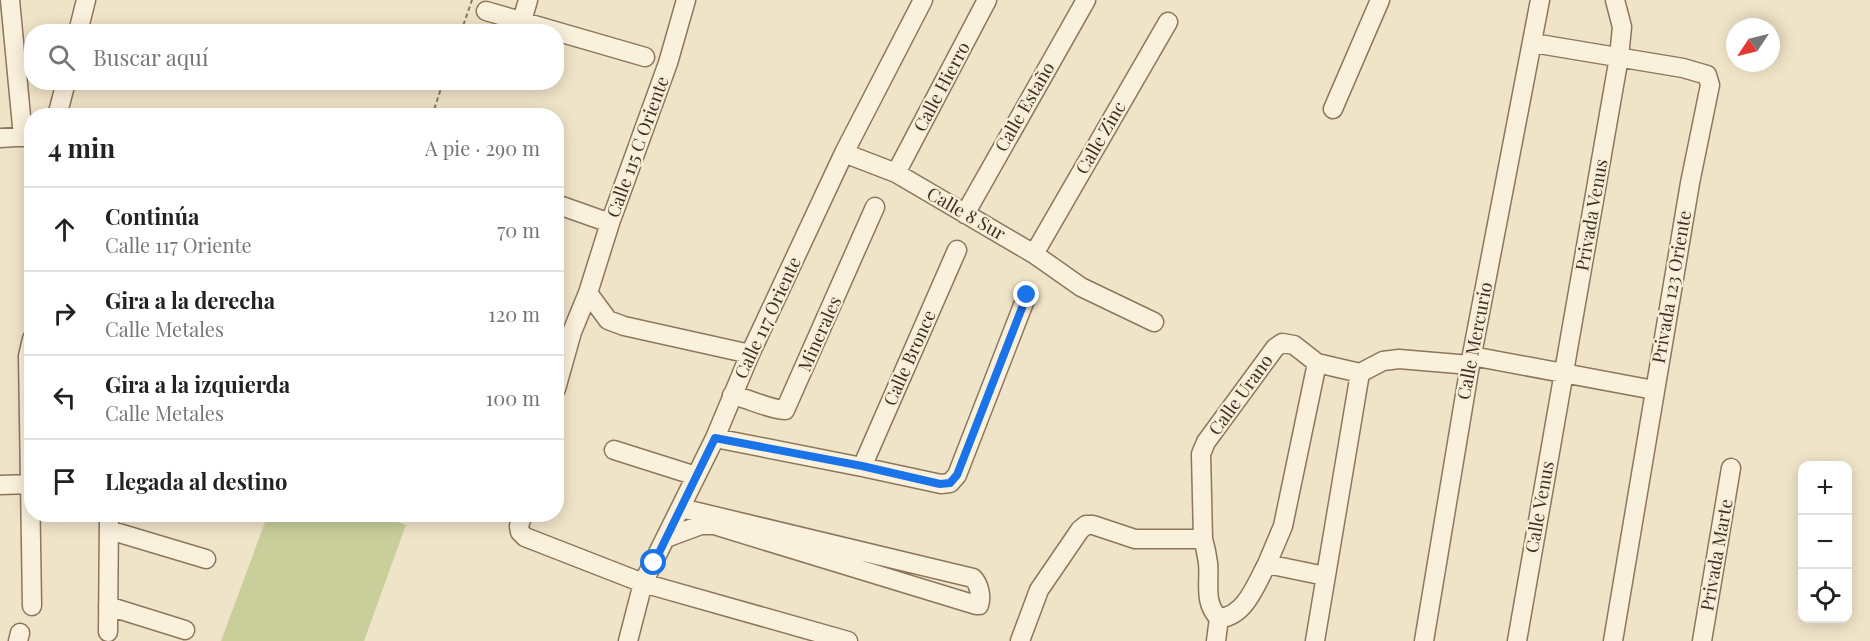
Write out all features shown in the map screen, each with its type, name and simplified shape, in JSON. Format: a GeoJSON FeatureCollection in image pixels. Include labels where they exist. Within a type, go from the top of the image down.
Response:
{"type":"FeatureCollection","features":[{"type":"Feature","properties":{"kind":"street"},"geometry":{"type":"LineString","coordinates":[[10,0],[24,113]]}},
{"type":"Feature","properties":{"kind":"street"},"geometry":{"type":"LineString","coordinates":[[80,24],[86,0]]}},
{"type":"Feature","properties":{"kind":"street"},"geometry":{"type":"LineString","coordinates":[[522,21],[528,0]]}},
{"type":"Feature","properties":{"kind":"street","name":"Calle 115 C Oriente"},"geometry":{"type":"LineString","coordinates":[[564,329],[588,293],[610,223],[668,63],[686,0]]}},
{"type":"Feature","properties":{"kind":"street","name":"Calle 117 Oriente"},"geometry":{"type":"LineString","coordinates":[[628,641],[643,583],[715,438],[750,354],[844,153],[923,0]]}},
{"type":"Feature","properties":{"kind":"street","name":"Calle Hierro"},"geometry":{"type":"LineString","coordinates":[[896,173],[987,0]]}},
{"type":"Feature","properties":{"kind":"street","name":"Calle Estaño"},"geometry":{"type":"LineString","coordinates":[[965,214],[1086,0]]}},
{"type":"Feature","properties":{"kind":"street"},"geometry":{"type":"LineString","coordinates":[[1333,109],[1380,0]]}},
{"type":"Feature","properties":{"kind":"street","name":"Calle Mercurio"},"geometry":{"type":"LineString","coordinates":[[1424,641],[1471,361],[1540,0]]}},
{"type":"Feature","properties":{"kind":"street","name":"Privada Venus"},"geometry":{"type":"LineString","coordinates":[[1564,374],[1619,57],[1622,27],[1615,0]]}},
{"type":"Feature","properties":{"kind":"street"},"geometry":{"type":"LineString","coordinates":[[479,5],[532,24]]}},
{"type":"Feature","properties":{"kind":"street","name":"Calle Zinc"},"geometry":{"type":"LineString","coordinates":[[1034,254],[1168,22]]}},
{"type":"Feature","properties":{"kind":"street"},"geometry":{"type":"LineString","coordinates":[[564,33],[645,57]]}},
{"type":"Feature","properties":{"kind":"street"},"geometry":{"type":"LineString","coordinates":[[1533,43],[1619,57]]}},
{"type":"Feature","properties":{"kind":"street","name":"Privada 123 Oriente"},"geometry":{"type":"LineString","coordinates":[[1613,641],[1689,183],[1710,85],[1707,75],[1683,68],[1619,57]]}},
{"type":"Feature","properties":{"kind":"street"},"geometry":{"type":"LineString","coordinates":[[59,108],[64,90]]}},
{"type":"Feature","properties":{"kind":"street"},"geometry":{"type":"LineString","coordinates":[[0,138],[24,137]]}},
{"type":"Feature","properties":{"kind":"street","name":"Calle 8 Sur"},"geometry":{"type":"LineString","coordinates":[[844,153],[896,173],[1034,254],[1081,287],[1154,322]]}},
{"type":"Feature","properties":{"kind":"street"},"geometry":{"type":"LineString","coordinates":[[564,207],[610,223]]}},
{"type":"Feature","properties":{"kind":"street","name":"Minerales"},"geometry":{"type":"LineString","coordinates":[[732,395],[777,410],[785,410],[875,207]]}},
{"type":"Feature","properties":{"kind":"street","name":"Calle Bronce"},"geometry":{"type":"LineString","coordinates":[[862,466],[957,250]]}},
{"type":"Feature","properties":{"kind":"street"},"geometry":{"type":"LineString","coordinates":[[588,293],[608,320],[750,354]]}},
{"type":"Feature","properties":{"kind":"street"},"geometry":{"type":"LineString","coordinates":[[715,438],[862,466],[940,484],[950,483],[957,475],[1027,295]]}},
{"type":"Feature","properties":{"kind":"street","name":"Calle Urano"},"geometry":{"type":"LineString","coordinates":[[1203,538],[1201,454],[1206,442],[1275,348],[1282,343],[1294,345],[1317,363],[1360,373]]}},
{"type":"Feature","properties":{"kind":"street"},"geometry":{"type":"LineString","coordinates":[[1315,641],[1360,373],[1383,361],[1399,359],[1471,361],[1654,390]]}},
{"type":"Feature","properties":{"kind":"street"},"geometry":{"type":"LineString","coordinates":[[1020,641],[1039,590],[1080,530],[1086,525],[1093,525],[1135,539],[1203,538],[1208,562],[1208,599],[1212,611],[1219,618],[1228,618],[1238,612],[1267,564],[1283,526],[1317,363]]}},
{"type":"Feature","properties":{"kind":"street","name":"Calle Venus"},"geometry":{"type":"LineString","coordinates":[[1517,641],[1564,374]]}},
{"type":"Feature","properties":{"kind":"street"},"geometry":{"type":"LineString","coordinates":[[614,450],[696,476]]}},
{"type":"Feature","properties":{"kind":"street","name":"Privada Marte"},"geometry":{"type":"LineString","coordinates":[[1702,641],[1731,468]]}},
{"type":"Feature","properties":{"kind":"street"},"geometry":{"type":"LineString","coordinates":[[0,485],[24,484]]}},
{"type":"Feature","properties":{"kind":"street"},"geometry":{"type":"LineString","coordinates":[[681,508],[874,564],[979,605],[977,584],[973,578],[874,564]]}},
{"type":"Feature","properties":{"kind":"street"},"geometry":{"type":"LineString","coordinates":[[31,522],[32,606]]}},
{"type":"Feature","properties":{"kind":"street"},"geometry":{"type":"LineString","coordinates":[[108,632],[109,522],[206,559]]}},
{"type":"Feature","properties":{"kind":"street"},"geometry":{"type":"LineString","coordinates":[[521,523],[525,537],[643,583],[848,641]]}},
{"type":"Feature","properties":{"kind":"street"},"geometry":{"type":"LineString","coordinates":[[666,538],[708,524],[785,540]]}},
{"type":"Feature","properties":{"kind":"street"},"geometry":{"type":"LineString","coordinates":[[1267,564],[1325,576]]}},
{"type":"Feature","properties":{"kind":"street"},"geometry":{"type":"LineString","coordinates":[[108,606],[185,630]]}},
{"type":"Feature","properties":{"kind":"street"},"geometry":{"type":"LineString","coordinates":[[1216,641],[1219,618]]}},
{"type":"Feature","properties":{"kind":"path"},"geometry":{"type":"LineString","coordinates":[[466,24],[479,5]]}},
{"type":"Feature","properties":{"kind":"path"},"geometry":{"type":"LineString","coordinates":[[435,108],[440,90]]}},
{"type":"Feature","properties":{"kind":"green space"},"geometry":{"type":"Polygon","coordinates":[[[265,522],[397,522],[406,525],[364,641],[221,641],[265,522]]]}},
{"type":"Feature","properties":{"kind":"route"},"geometry":{"type":"LineString","coordinates":[[654,563],[715,438],[862,466],[940,484],[950,483],[957,475],[1027,295]]}}]}
